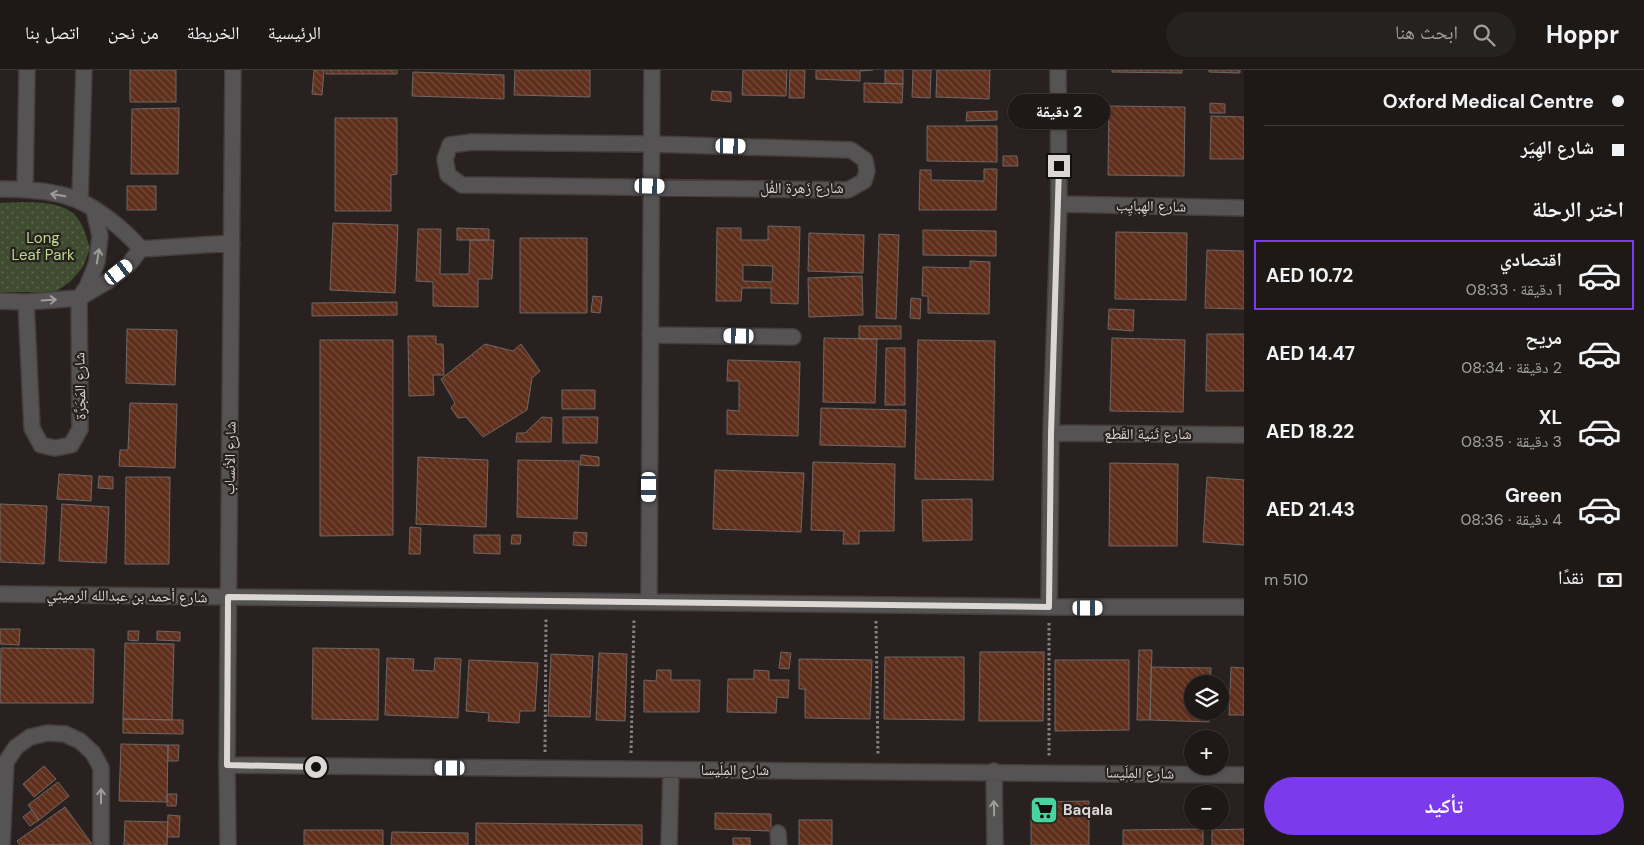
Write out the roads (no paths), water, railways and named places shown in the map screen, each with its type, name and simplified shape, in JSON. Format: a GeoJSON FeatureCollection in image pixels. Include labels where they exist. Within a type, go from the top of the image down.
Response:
{"type":"FeatureCollection","features":[{"type":"Feature","properties":{"kind":"street"},"geometry":{"type":"LineString","coordinates":[[25,189],[27,70]]}},
{"type":"Feature","properties":{"kind":"street"},"geometry":{"type":"LineString","coordinates":[[80,201],[84,70]]}},
{"type":"Feature","properties":{"kind":"street","name":"شارع الأنساب"},"geometry":{"type":"LineString","coordinates":[[228,845],[228,597],[233,70]]}},
{"type":"Feature","properties":{"kind":"street"},"geometry":{"type":"LineString","coordinates":[[642,601],[650,335],[652,70]]}},
{"type":"Feature","properties":{"kind":"street"},"geometry":{"type":"LineString","coordinates":[[1049,607],[1051,434],[1059,204],[1058,70]]}},
{"type":"Feature","properties":{"kind":"street","name":"شارع زَهرة الفُل"},"geometry":{"type":"LineString","coordinates":[[472,142],[651,144],[850,150],[865,160],[867,171],[864,181],[848,190],[462,185],[448,175],[445,159],[450,144],[472,142]]}},
{"type":"Feature","properties":{"kind":"street"},"geometry":{"type":"LineString","coordinates":[[0,188],[25,189],[65,196],[80,201],[129,235],[141,249]]}},
{"type":"Feature","properties":{"kind":"street","name":"شارع الهِبايِب"},"geometry":{"type":"LineString","coordinates":[[1059,204],[1244,208]]}},
{"type":"Feature","properties":{"kind":"street"},"geometry":{"type":"LineString","coordinates":[[79,298],[90,281],[97,262],[100,236],[94,210]]}},
{"type":"Feature","properties":{"kind":"street"},"geometry":{"type":"LineString","coordinates":[[0,301],[26,302],[79,298],[108,281],[129,264],[141,249],[232,243]]}},
{"type":"Feature","properties":{"kind":"street","name":"شارع المَجَرَّة"},"geometry":{"type":"LineString","coordinates":[[26,302],[32,428],[41,445],[55,448],[71,445],[80,429],[79,298]]}},
{"type":"Feature","properties":{"kind":"street"},"geometry":{"type":"LineString","coordinates":[[650,335],[793,337]]}},
{"type":"Feature","properties":{"kind":"street","name":"شارع ثَنية القَطع"},"geometry":{"type":"LineString","coordinates":[[1051,434],[1244,435]]}},
{"type":"Feature","properties":{"kind":"street","name":"شارع أحمد بن عبدالله الرميثي"},"geometry":{"type":"LineString","coordinates":[[0,594],[1244,608]]}},
{"type":"Feature","properties":{"kind":"street"},"geometry":{"type":"LineString","coordinates":[[2,845],[6,762],[16,747],[30,737],[47,733],[64,734],[80,741],[93,753],[101,768],[101,845]]}},
{"type":"Feature","properties":{"kind":"street","name":"شارع المِلَيسا"},"geometry":{"type":"LineString","coordinates":[[227,765],[545,770],[878,770],[1244,775]]}},
{"type":"Feature","properties":{"kind":"street"},"geometry":{"type":"LineString","coordinates":[[669,845],[671,770]]}},
{"type":"Feature","properties":{"kind":"street"},"geometry":{"type":"LineString","coordinates":[[994,771],[995,845]]}},
{"type":"Feature","properties":{"kind":"place","name":"Baqala"},"geometry":{"type":"Point","coordinates":[1044,810]}},
{"type":"Feature","properties":{"kind":"park label","name":"Long Leaf Park"},"geometry":{"type":"Point","coordinates":[43,246]}}]}
